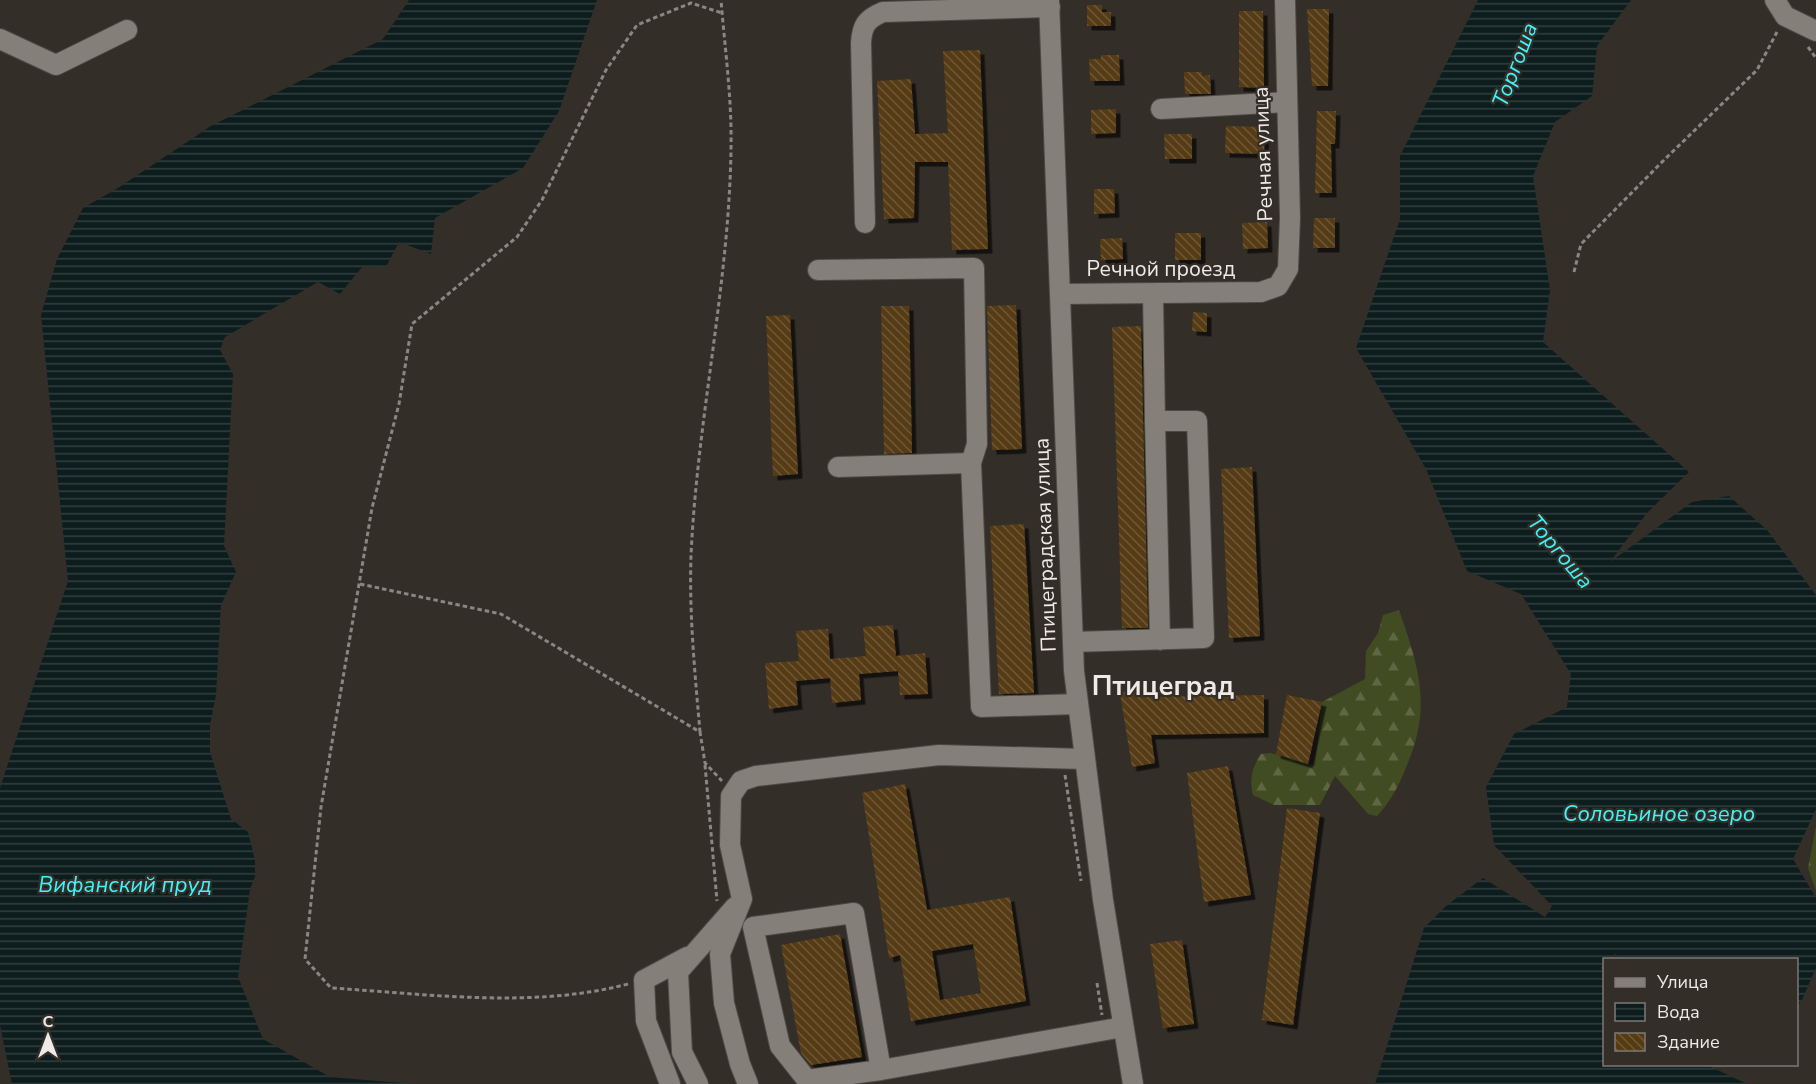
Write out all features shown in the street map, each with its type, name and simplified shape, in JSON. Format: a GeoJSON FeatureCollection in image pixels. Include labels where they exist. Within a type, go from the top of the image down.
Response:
{"type":"FeatureCollection","features":[{"type":"Feature","properties":{"kind":"street","name":"Речная улица"},"geometry":{"type":"LineString","coordinates":[[1261,292],[1278,286],[1288,269],[1290,218],[1285,0]]}},
{"type":"Feature","properties":{"kind":"street"},"geometry":{"type":"LineString","coordinates":[[865,223],[861,43],[862,27],[870,17],[883,12],[1050,3]]}},
{"type":"Feature","properties":{"kind":"street","name":"Птицеградская улица"},"geometry":{"type":"LineString","coordinates":[[1050,3],[1073,642],[1084,759],[1133,1084]]}},
{"type":"Feature","properties":{"kind":"street"},"geometry":{"type":"LineString","coordinates":[[1780,8],[1816,32]]}},
{"type":"Feature","properties":{"kind":"street"},"geometry":{"type":"LineString","coordinates":[[0,39],[56,65],[127,30]]}},
{"type":"Feature","properties":{"kind":"street"},"geometry":{"type":"LineString","coordinates":[[1161,109],[1287,102]]}},
{"type":"Feature","properties":{"kind":"street"},"geometry":{"type":"LineString","coordinates":[[818,270],[974,268],[977,444],[971,463],[981,707],[1078,704]]}},
{"type":"Feature","properties":{"kind":"street","name":"Речной проезд"},"geometry":{"type":"LineString","coordinates":[[1060,294],[1261,292]]}},
{"type":"Feature","properties":{"kind":"street"},"geometry":{"type":"LineString","coordinates":[[1153,294],[1160,640]]}},
{"type":"Feature","properties":{"kind":"street"},"geometry":{"type":"LineString","coordinates":[[1073,642],[1204,638],[1197,421],[1155,421]]}},
{"type":"Feature","properties":{"kind":"street"},"geometry":{"type":"LineString","coordinates":[[838,467],[971,463]]}},
{"type":"Feature","properties":{"kind":"street"},"geometry":{"type":"LineString","coordinates":[[748,1084],[740,1064],[724,1003],[720,954],[742,899],[730,845],[731,796],[741,781],[756,776],[939,755],[1084,759]]}},
{"type":"Feature","properties":{"kind":"street"},"geometry":{"type":"LineString","coordinates":[[698,1084],[682,1052],[678,972],[742,899]]}},
{"type":"Feature","properties":{"kind":"street"},"geometry":{"type":"LineString","coordinates":[[881,1070],[854,913],[753,927],[780,1046],[807,1080],[881,1070],[1123,1027]]}},
{"type":"Feature","properties":{"kind":"street"},"geometry":{"type":"LineString","coordinates":[[670,1084],[646,1021],[644,980],[695,953]]}},
{"type":"Feature","properties":{"kind":"path"},"geometry":{"type":"LineString","coordinates":[[721,0],[727,48],[731,149],[724,259],[705,410],[691,556],[692,641],[705,763],[723,782],[741,781]]}},
{"type":"Feature","properties":{"kind":"path"},"geometry":{"type":"LineString","coordinates":[[644,980],[591,994],[515,998],[331,988],[305,959],[321,807],[372,508],[399,405],[412,324],[517,237],[542,201],[606,70],[637,24],[692,1],[722,13]]}},
{"type":"Feature","properties":{"kind":"path"},"geometry":{"type":"LineString","coordinates":[[1574,272],[1581,244],[1757,70],[1780,8]]}},
{"type":"Feature","properties":{"kind":"path"},"geometry":{"type":"LineString","coordinates":[[360,584],[501,614],[700,732]]}},
{"type":"Feature","properties":{"kind":"green space"},"geometry":{"type":"Polygon","coordinates":[[[1399,610],[1417,669],[1421,705],[1415,744],[1395,792],[1387,804],[1377,816],[1368,814],[1335,776],[1320,805],[1274,805],[1253,795],[1252,773],[1261,754],[1271,753],[1315,766],[1322,702],[1365,679],[1366,651],[1378,633],[1383,615],[1399,610]]]}},
{"type":"Feature","properties":{"kind":"green space"},"geometry":{"type":"Polygon","coordinates":[[[1816,826],[1816,891],[1808,868],[1816,826]]]}},
{"type":"Feature","properties":{"kind":"water","name":"Вифанский пруд"},"geometry":{"type":"Polygon","coordinates":[[[409,0],[597,0],[559,111],[523,168],[435,218],[431,254],[399,242],[386,267],[363,266],[340,294],[318,282],[225,337],[220,350],[233,374],[224,546],[236,572],[221,605],[216,695],[210,725],[210,752],[231,819],[248,832],[255,860],[255,877],[250,889],[238,977],[263,1039],[330,1077],[414,1084],[12,1084],[0,1025],[0,788],[68,581],[41,315],[57,259],[83,208],[118,188],[211,126],[383,39],[409,0]]]}},
{"type":"Feature","properties":{"kind":"water","name":"Соловьиное озеро"},"geometry":{"type":"Polygon","coordinates":[[[1478,0],[1631,0],[1597,46],[1592,96],[1555,122],[1533,176],[1550,290],[1543,342],[1689,472],[1647,513],[1610,562],[1692,502],[1729,496],[1767,530],[1816,595],[1816,809],[1793,859],[1816,898],[1816,968],[1798,1005],[1798,958],[1620,958],[1615,954],[1610,958],[1603,958],[1601,968],[1603,971],[1603,1066],[1709,1066],[1747,1084],[1375,1084],[1424,928],[1446,906],[1483,878],[1545,917],[1552,906],[1494,845],[1486,787],[1514,734],[1567,707],[1571,674],[1521,594],[1467,571],[1426,469],[1356,348],[1400,219],[1400,156],[1478,0]]]}},
{"type":"Feature","properties":{"kind":"building"},"geometry":{"type":"Polygon","coordinates":[[[1087,5],[1102,5],[1102,12],[1111,12],[1111,26],[1087,26],[1087,5]]]}},
{"type":"Feature","properties":{"kind":"building"},"geometry":{"type":"Polygon","coordinates":[[[1307,9],[1329,9],[1328,86],[1312,86],[1307,9]]]}},
{"type":"Feature","properties":{"kind":"building"},"geometry":{"type":"Polygon","coordinates":[[[1239,11],[1263,11],[1264,88],[1239,87],[1239,11]]]}},
{"type":"Feature","properties":{"kind":"building"},"geometry":{"type":"Polygon","coordinates":[[[980,50],[988,249],[952,250],[948,162],[915,162],[914,218],[884,219],[877,81],[911,79],[915,134],[948,133],[943,51],[980,50]]]}},
{"type":"Feature","properties":{"kind":"building"},"geometry":{"type":"Polygon","coordinates":[[[1101,55],[1119,55],[1120,81],[1090,81],[1089,59],[1101,59],[1101,55]]]}},
{"type":"Feature","properties":{"kind":"building"},"geometry":{"type":"Polygon","coordinates":[[[1184,72],[1202,72],[1202,76],[1210,75],[1211,94],[1185,94],[1184,72]]]}},
{"type":"Feature","properties":{"kind":"building"},"geometry":{"type":"Polygon","coordinates":[[[1116,109],[1116,133],[1091,134],[1091,110],[1116,109]]]}},
{"type":"Feature","properties":{"kind":"building"},"geometry":{"type":"Polygon","coordinates":[[[1317,111],[1336,111],[1335,144],[1331,144],[1332,193],[1315,193],[1317,111]]]}},
{"type":"Feature","properties":{"kind":"building"},"geometry":{"type":"Polygon","coordinates":[[[1226,126],[1265,127],[1264,154],[1225,153],[1226,126]]]}},
{"type":"Feature","properties":{"kind":"building"},"geometry":{"type":"Polygon","coordinates":[[[1164,134],[1192,134],[1192,159],[1165,159],[1164,134]]]}},
{"type":"Feature","properties":{"kind":"building"},"geometry":{"type":"Polygon","coordinates":[[[1094,189],[1114,189],[1115,213],[1094,214],[1094,189]]]}},
{"type":"Feature","properties":{"kind":"building"},"geometry":{"type":"Polygon","coordinates":[[[1314,218],[1335,218],[1335,248],[1313,248],[1314,218]]]}},
{"type":"Feature","properties":{"kind":"building"},"geometry":{"type":"Polygon","coordinates":[[[1267,222],[1268,248],[1243,249],[1242,223],[1267,222]]]}},
{"type":"Feature","properties":{"kind":"building"},"geometry":{"type":"Polygon","coordinates":[[[1175,233],[1201,233],[1201,260],[1175,260],[1175,233]]]}},
{"type":"Feature","properties":{"kind":"building"},"geometry":{"type":"Polygon","coordinates":[[[1122,238],[1123,259],[1101,260],[1100,239],[1122,238]]]}},
{"type":"Feature","properties":{"kind":"building"},"geometry":{"type":"Polygon","coordinates":[[[1016,305],[1022,449],[992,450],[987,306],[1016,305]]]}},
{"type":"Feature","properties":{"kind":"building"},"geometry":{"type":"Polygon","coordinates":[[[881,306],[909,306],[912,453],[884,454],[881,306]]]}},
{"type":"Feature","properties":{"kind":"building"},"geometry":{"type":"Polygon","coordinates":[[[1193,312],[1207,313],[1207,332],[1192,331],[1193,312]]]}},
{"type":"Feature","properties":{"kind":"building"},"geometry":{"type":"Polygon","coordinates":[[[790,315],[798,474],[773,476],[766,316],[790,315]]]}},
{"type":"Feature","properties":{"kind":"building"},"geometry":{"type":"Polygon","coordinates":[[[1141,326],[1148,628],[1122,628],[1112,327],[1141,326]]]}},
{"type":"Feature","properties":{"kind":"building"},"geometry":{"type":"Polygon","coordinates":[[[1252,467],[1260,636],[1229,638],[1221,469],[1252,467]]]}},
{"type":"Feature","properties":{"kind":"building"},"geometry":{"type":"Polygon","coordinates":[[[1024,524],[1034,693],[999,694],[990,526],[1024,524]]]}},
{"type":"Feature","properties":{"kind":"building"},"geometry":{"type":"Polygon","coordinates":[[[893,625],[896,656],[925,653],[928,694],[900,695],[898,671],[859,674],[861,700],[832,703],[830,678],[796,681],[798,705],[769,709],[765,663],[799,661],[796,631],[828,629],[830,659],[866,656],[863,627],[893,625]]]}},
{"type":"Feature","properties":{"kind":"building"},"geometry":{"type":"Polygon","coordinates":[[[1143,689],[1144,697],[1264,695],[1264,733],[1151,735],[1155,763],[1132,767],[1120,693],[1143,689]]]}},
{"type":"Feature","properties":{"kind":"building"},"geometry":{"type":"Polygon","coordinates":[[[1287,695],[1322,702],[1308,764],[1276,754],[1287,695]]]}},
{"type":"Feature","properties":{"kind":"building"},"geometry":{"type":"Polygon","coordinates":[[[1228,766],[1251,895],[1204,902],[1187,773],[1228,766]]]}},
{"type":"Feature","properties":{"kind":"building"},"geometry":{"type":"Polygon","coordinates":[[[905,784],[927,910],[1010,897],[1026,1001],[911,1021],[900,955],[889,958],[862,793],[905,784]],[[973,944],[932,951],[940,1000],[981,993],[973,944]]]}},
{"type":"Feature","properties":{"kind":"building"},"geometry":{"type":"Polygon","coordinates":[[[1287,808],[1320,813],[1293,1025],[1262,1020],[1287,808]]]}},
{"type":"Feature","properties":{"kind":"building"},"geometry":{"type":"Polygon","coordinates":[[[840,934],[862,1057],[811,1065],[801,1053],[781,945],[840,934]]]}},
{"type":"Feature","properties":{"kind":"building"},"geometry":{"type":"Polygon","coordinates":[[[1182,940],[1194,1024],[1163,1028],[1150,944],[1182,940]]]}},
{"type":"Feature","properties":{"kind":"district","name":"Птицеград"},"geometry":{"type":"Point","coordinates":[1163,686]}},
{"type":"Feature","properties":{"kind":"water label","name":"Торгоша"},"geometry":{"type":"Point","coordinates":[1515,65]}},
{"type":"Feature","properties":{"kind":"water label","name":"Торгоша"},"geometry":{"type":"Point","coordinates":[1560,552]}}]}
